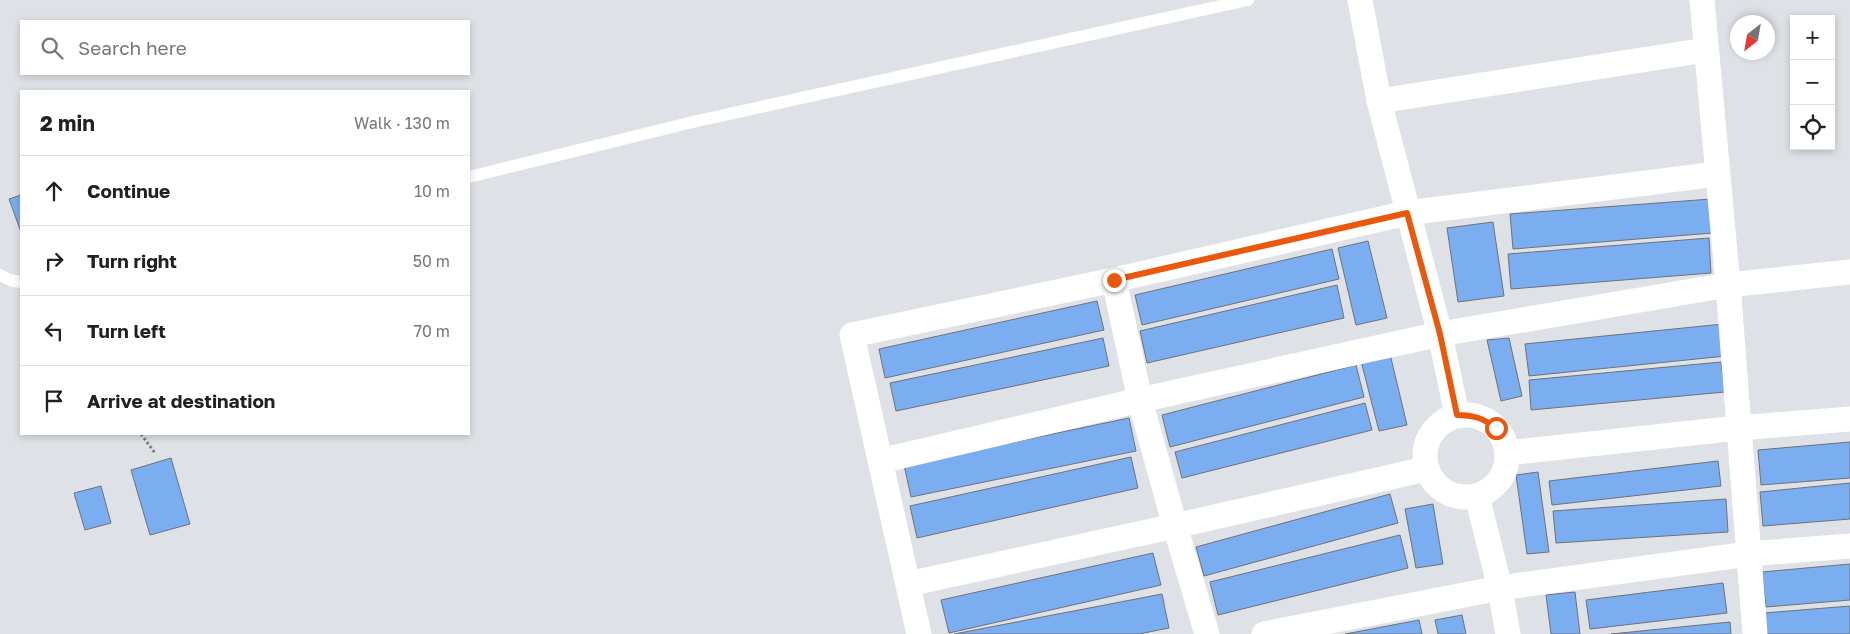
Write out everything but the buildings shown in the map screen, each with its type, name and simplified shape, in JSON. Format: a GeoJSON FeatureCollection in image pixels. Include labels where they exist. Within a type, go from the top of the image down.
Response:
{"type":"FeatureCollection","features":[{"type":"Feature","properties":{"kind":"street"},"geometry":{"type":"LineString","coordinates":[[1360,0],[1380,101],[1407,213],[1440,334],[1457,415]]}},
{"type":"Feature","properties":{"kind":"street"},"geometry":{"type":"LineString","coordinates":[[1702,0],[1728,286],[1754,634]]}},
{"type":"Feature","properties":{"kind":"street"},"geometry":{"type":"LineString","coordinates":[[1380,101],[1706,50]]}},
{"type":"Feature","properties":{"kind":"street"},"geometry":{"type":"LineString","coordinates":[[919,634],[852,335],[1114,280],[1407,213],[1717,174]]}},
{"type":"Feature","properties":{"kind":"street"},"geometry":{"type":"LineString","coordinates":[[880,461],[1140,400],[1440,334],[1728,286],[1850,272]]}},
{"type":"Feature","properties":{"kind":"street"},"geometry":{"type":"LineString","coordinates":[[1114,280],[1140,400],[1207,634]]}},
{"type":"Feature","properties":{"kind":"street"},"geometry":{"type":"LineString","coordinates":[[1457,415],[1471,415],[1484,419],[1496,428],[1504,440],[1507,453],[1506,467],[1500,480],[1490,490],[1477,496],[1464,497],[1451,494],[1439,488],[1430,478],[1426,469],[1424,452],[1434,428],[1445,420],[1457,415]]}},
{"type":"Feature","properties":{"kind":"street"},"geometry":{"type":"LineString","coordinates":[[1507,453],[1738,428],[1850,419]]}},
{"type":"Feature","properties":{"kind":"street"},"geometry":{"type":"LineString","coordinates":[[908,584],[1426,469]]}},
{"type":"Feature","properties":{"kind":"street"},"geometry":{"type":"LineString","coordinates":[[1477,496],[1500,588],[1508,634]]}},
{"type":"Feature","properties":{"kind":"street"},"geometry":{"type":"LineString","coordinates":[[1264,634],[1500,588],[1748,554],[1850,546]]}},
{"type":"Feature","properties":{"kind":"lane"},"geometry":{"type":"LineString","coordinates":[[470,177],[696,121],[1248,0]]}},
{"type":"Feature","properties":{"kind":"lane"},"geometry":{"type":"LineString","coordinates":[[0,275],[10,280],[20,282]]}},
{"type":"Feature","properties":{"kind":"path"},"geometry":{"type":"LineString","coordinates":[[142,435],[155,453]]}},
{"type":"Feature","properties":{"kind":"route"},"geometry":{"type":"LineString","coordinates":[[1114,280],[1407,213],[1440,334],[1457,415],[1471,415],[1484,419],[1496,428]]}}]}
